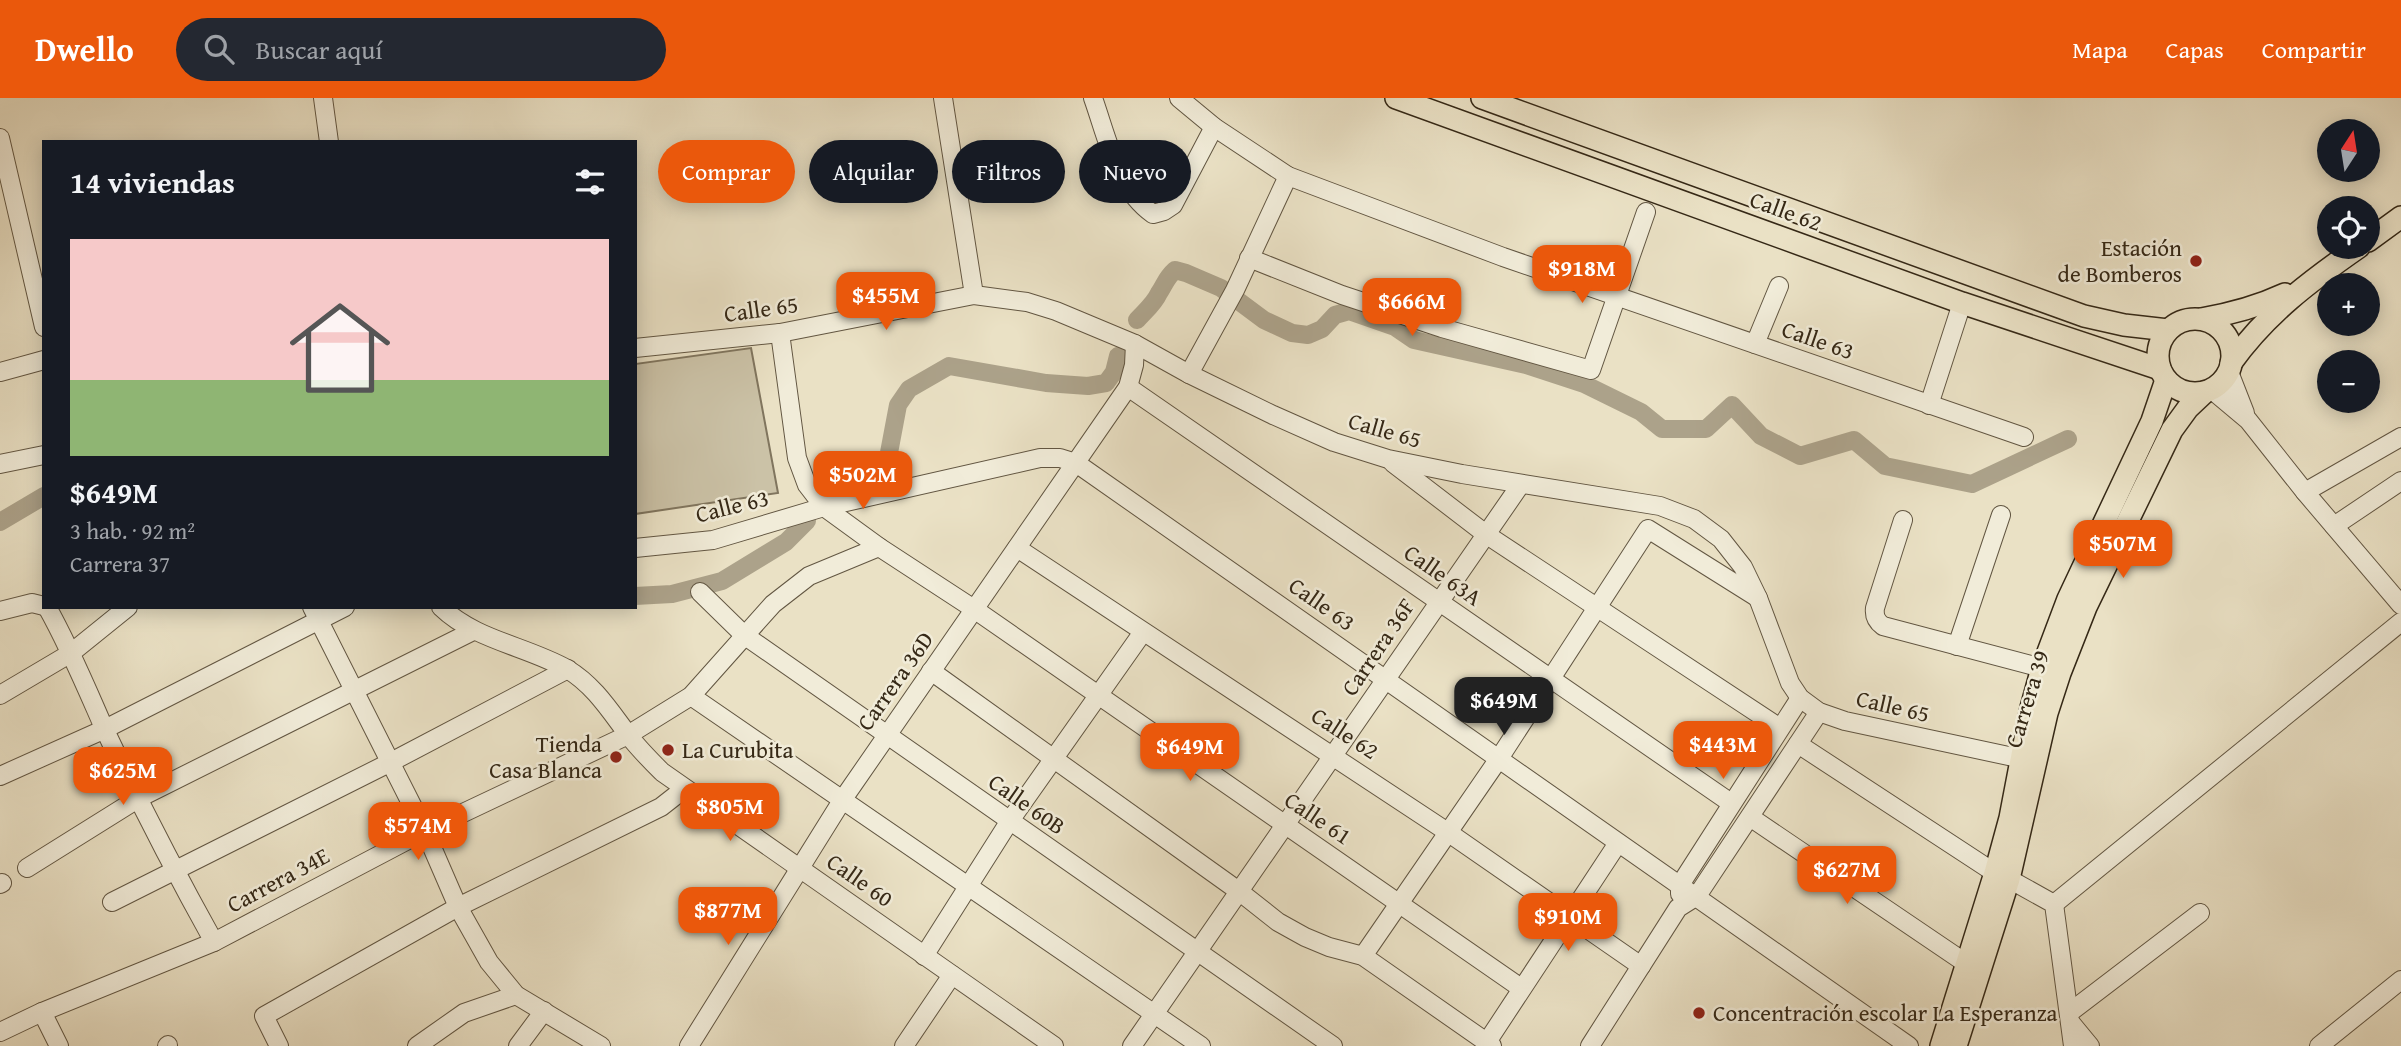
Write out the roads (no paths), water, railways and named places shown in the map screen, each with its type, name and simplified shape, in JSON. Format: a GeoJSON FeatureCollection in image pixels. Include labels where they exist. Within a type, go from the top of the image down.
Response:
{"type":"FeatureCollection","features":[{"type":"Feature","properties":{"kind":"main road","name":"Calle 62"},"geometry":{"type":"LineString","coordinates":[[1395,98],[2163,374]]}},
{"type":"Feature","properties":{"kind":"main road","name":"Calle 62"},"geometry":{"type":"LineString","coordinates":[[1482,98],[2084,316],[2124,325],[2168,330]]}},
{"type":"Feature","properties":{"kind":"main road"},"geometry":{"type":"LineString","coordinates":[[2380,232],[2401,217]]}},
{"type":"Feature","properties":{"kind":"main road"},"geometry":{"type":"LineString","coordinates":[[2303,286],[2258,307],[2183,321],[2168,330],[2158,348],[2163,374],[2184,391],[2208,390],[2222,382],[2257,330],[2303,286],[2342,259]]}},
{"type":"Feature","properties":{"kind":"main road"},"geometry":{"type":"LineString","coordinates":[[2201,319],[2219,327],[2226,335],[2232,353],[2230,368]]}},
{"type":"Feature","properties":{"kind":"main road","name":"Carrera 39"},"geometry":{"type":"LineString","coordinates":[[2028,761],[2042,668],[2068,599],[2152,421],[2163,374]]}},
{"type":"Feature","properties":{"kind":"main road","name":"Carrera 39"},"geometry":{"type":"LineString","coordinates":[[1956,1046],[2002,876],[2010,818],[2060,673],[2087,607],[2172,430],[2188,408],[2208,390]]}},
{"type":"Feature","properties":{"kind":"main road","name":"Carrera 39"},"geometry":{"type":"LineString","coordinates":[[1941,1046],[1966,964],[2002,876]]}},
{"type":"Feature","properties":{"kind":"street"},"geometry":{"type":"LineString","coordinates":[[323,98],[329,140]]}},
{"type":"Feature","properties":{"kind":"street"},"geometry":{"type":"LineString","coordinates":[[943,98],[974,295]]}},
{"type":"Feature","properties":{"kind":"street"},"geometry":{"type":"LineString","coordinates":[[1093,98],[1117,169],[1142,206],[1153,214],[1173,205],[1214,127]]}},
{"type":"Feature","properties":{"kind":"street","name":"Calle 63"},"geometry":{"type":"LineString","coordinates":[[1179,98],[1214,127],[1288,176],[1503,257],[2024,437]]}},
{"type":"Feature","properties":{"kind":"street"},"geometry":{"type":"LineString","coordinates":[[1,144],[42,318]]}},
{"type":"Feature","properties":{"kind":"street"},"geometry":{"type":"LineString","coordinates":[[1189,374],[1250,258],[1288,176]]}},
{"type":"Feature","properties":{"kind":"street"},"geometry":{"type":"LineString","coordinates":[[1250,258],[1342,295],[1442,328],[1591,370],[1646,212]]}},
{"type":"Feature","properties":{"kind":"street"},"geometry":{"type":"LineString","coordinates":[[1755,344],[1779,286]]}},
{"type":"Feature","properties":{"kind":"street","name":"Calle 65"},"geometry":{"type":"LineString","coordinates":[[637,348],[780,333],[974,295],[1027,302],[1056,311],[1135,344],[1189,374],[1334,442],[1388,459],[1660,506],[1694,519],[1721,539],[1743,568],[1758,598],[1775,647],[1800,698],[1819,712],[1845,721],[2028,761]]}},
{"type":"Feature","properties":{"kind":"street"},"geometry":{"type":"LineString","coordinates":[[1929,405],[1962,303]]}},
{"type":"Feature","properties":{"kind":"street"},"geometry":{"type":"LineString","coordinates":[[780,333],[797,458],[807,485],[824,507],[879,547]]}},
{"type":"Feature","properties":{"kind":"street","name":"Carrera 36D"},"geometry":{"type":"LineString","coordinates":[[689,1046],[843,799],[1128,387],[1134,365],[1135,344]]}},
{"type":"Feature","properties":{"kind":"street"},"geometry":{"type":"LineString","coordinates":[[0,372],[42,361]]}},
{"type":"Feature","properties":{"kind":"street"},"geometry":{"type":"LineString","coordinates":[[2230,368],[2248,419]]}},
{"type":"Feature","properties":{"kind":"street","name":"Calle 63A"},"geometry":{"type":"LineString","coordinates":[[1128,387],[1731,803]]}},
{"type":"Feature","properties":{"kind":"street"},"geometry":{"type":"LineString","coordinates":[[2208,390],[2248,419],[2305,492],[2401,605]]}},
{"type":"Feature","properties":{"kind":"street"},"geometry":{"type":"LineString","coordinates":[[2305,492],[2401,437]]}},
{"type":"Feature","properties":{"kind":"street"},"geometry":{"type":"LineString","coordinates":[[0,464],[42,455]]}},
{"type":"Feature","properties":{"kind":"street","name":"Calle 63"},"geometry":{"type":"LineString","coordinates":[[637,548],[713,540],[824,507],[1040,458],[1060,458],[1076,463],[1500,757],[1618,843],[1909,1046]]}},
{"type":"Feature","properties":{"kind":"street"},"geometry":{"type":"LineString","coordinates":[[1388,459],[1487,535],[1780,728]]}},
{"type":"Feature","properties":{"kind":"street"},"geometry":{"type":"LineString","coordinates":[[2334,526],[2401,481]]}},
{"type":"Feature","properties":{"kind":"street","name":"Carrera 36F"},"geometry":{"type":"LineString","coordinates":[[1132,1046],[1521,484]]}},
{"type":"Feature","properties":{"kind":"street"},"geometry":{"type":"LineString","coordinates":[[1957,646],[2001,515]]}},
{"type":"Feature","properties":{"kind":"street"},"geometry":{"type":"LineString","coordinates":[[1903,520],[1875,608],[1874,615],[1883,626],[2042,668]]}},
{"type":"Feature","properties":{"kind":"street"},"geometry":{"type":"LineString","coordinates":[[1363,956],[1500,757],[1648,529],[1758,598]]}},
{"type":"Feature","properties":{"kind":"street","name":"Calle 61"},"geometry":{"type":"LineString","coordinates":[[879,547],[974,609],[1521,988]]}},
{"type":"Feature","properties":{"kind":"street","name":"Carrera 34E"},"geometry":{"type":"LineString","coordinates":[[0,1032],[214,942],[425,831],[628,734],[691,696],[773,604],[809,576],[879,547]]}},
{"type":"Feature","properties":{"kind":"street","name":"Calle 62"},"geometry":{"type":"LineString","coordinates":[[1017,548],[1449,833],[1641,966]]}},
{"type":"Feature","properties":{"kind":"street","name":"Calle 60B"},"geometry":{"type":"LineString","coordinates":[[700,592],[744,635],[1333,1046]]}},
{"type":"Feature","properties":{"kind":"street"},"geometry":{"type":"LineString","coordinates":[[0,611],[32,603],[42,605]]}},
{"type":"Feature","properties":{"kind":"street"},"geometry":{"type":"LineString","coordinates":[[46,609],[71,653],[175,871],[214,942]]}},
{"type":"Feature","properties":{"kind":"street"},"geometry":{"type":"LineString","coordinates":[[0,695],[71,653],[126,609]]}},
{"type":"Feature","properties":{"kind":"street"},"geometry":{"type":"LineString","coordinates":[[0,776],[105,729],[315,614],[336,609]]}},
{"type":"Feature","properties":{"kind":"street","name":"Calle 60"},"geometry":{"type":"LineString","coordinates":[[443,609],[473,631],[534,653],[568,669],[590,686],[662,772],[1054,1046]]}},
{"type":"Feature","properties":{"kind":"street"},"geometry":{"type":"LineString","coordinates":[[315,614],[425,831],[458,907],[489,962],[516,995],[601,1046]]}},
{"type":"Feature","properties":{"kind":"street"},"geometry":{"type":"LineString","coordinates":[[2054,904],[2401,622]]}},
{"type":"Feature","properties":{"kind":"street"},"geometry":{"type":"LineString","coordinates":[[27,868],[139,798],[473,631]]}},
{"type":"Feature","properties":{"kind":"street"},"geometry":{"type":"LineString","coordinates":[[924,956],[1009,822],[1143,632]]}},
{"type":"Feature","properties":{"kind":"street"},"geometry":{"type":"LineString","coordinates":[[112,902],[391,762],[568,669]]}},
{"type":"Feature","properties":{"kind":"street"},"geometry":{"type":"LineString","coordinates":[[931,671],[1278,922],[1329,947],[1363,956],[1489,1044],[1521,988],[1618,843]]}},
{"type":"Feature","properties":{"kind":"street"},"geometry":{"type":"LineString","coordinates":[[691,696],[1201,1046]]}},
{"type":"Feature","properties":{"kind":"street"},"geometry":{"type":"LineString","coordinates":[[1678,908],[1680,885],[1800,698]]}},
{"type":"Feature","properties":{"kind":"street"},"geometry":{"type":"LineString","coordinates":[[1590,1046],[1678,908],[1697,896],[1819,712]]}},
{"type":"Feature","properties":{"kind":"street"},"geometry":{"type":"LineString","coordinates":[[1798,744],[2002,876],[2054,904]]}},
{"type":"Feature","properties":{"kind":"street"},"geometry":{"type":"LineString","coordinates":[[279,1046],[264,1016],[458,907],[661,807],[684,789]]}},
{"type":"Feature","properties":{"kind":"street"},"geometry":{"type":"LineString","coordinates":[[1750,817],[1966,964]]}},
{"type":"Feature","properties":{"kind":"street"},"geometry":{"type":"LineString","coordinates":[[2054,904],[2073,1046]]}},
{"type":"Feature","properties":{"kind":"street"},"geometry":{"type":"LineString","coordinates":[[2070,1018],[2200,913]]}},
{"type":"Feature","properties":{"kind":"street"},"geometry":{"type":"LineString","coordinates":[[904,1046],[952,975]]}},
{"type":"Feature","properties":{"kind":"street"},"geometry":{"type":"LineString","coordinates":[[2319,1046],[2401,980]]}},
{"type":"Feature","properties":{"kind":"street"},"geometry":{"type":"LineString","coordinates":[[417,1046],[464,1013],[516,995]]}},
{"type":"Feature","properties":{"kind":"street"},"geometry":{"type":"LineString","coordinates":[[518,1046],[544,1011]]}},
{"type":"Feature","properties":{"kind":"street"},"geometry":{"type":"LineString","coordinates":[[42,1013],[59,1046]]}},
{"type":"Feature","properties":{"kind":"street"},"geometry":{"type":"LineString","coordinates":[[2070,1018],[2090,1046]]}},
{"type":"Feature","properties":{"kind":"waterway"},"geometry":{"type":"LineString","coordinates":[[1137,320],[1155,301],[1175,270],[1221,288],[1264,320],[1292,333],[1308,335],[1322,329],[1335,315],[1349,311],[1395,327],[1414,340],[1526,365],[1584,384],[1641,412],[1662,429],[1706,429],[1732,405],[1761,436],[1800,456],[1854,440],[1885,466],[1972,484],[2068,439]]}},
{"type":"Feature","properties":{"kind":"waterway"},"geometry":{"type":"LineString","coordinates":[[845,493],[863,472],[888,458],[898,405],[909,389],[949,366],[1046,383],[1088,386],[1106,383],[1114,372],[1118,356]]}},
{"type":"Feature","properties":{"kind":"waterway"},"geometry":{"type":"LineString","coordinates":[[0,522],[42,497]]}},
{"type":"Feature","properties":{"kind":"waterway"},"geometry":{"type":"LineString","coordinates":[[637,596],[672,594],[722,581],[786,542],[807,521]]}},
{"type":"Feature","properties":{"kind":"place","name":"Estación de Bomberos"},"geometry":{"type":"Point","coordinates":[2196,261]}},
{"type":"Feature","properties":{"kind":"place","name":"La Curubita"},"geometry":{"type":"Point","coordinates":[668,750]}},
{"type":"Feature","properties":{"kind":"place","name":"Tienda Casa Blanca"},"geometry":{"type":"Point","coordinates":[616,757]}},
{"type":"Feature","properties":{"kind":"place","name":"Concentración escolar La Esperanza"},"geometry":{"type":"Point","coordinates":[1699,1013]}}]}
